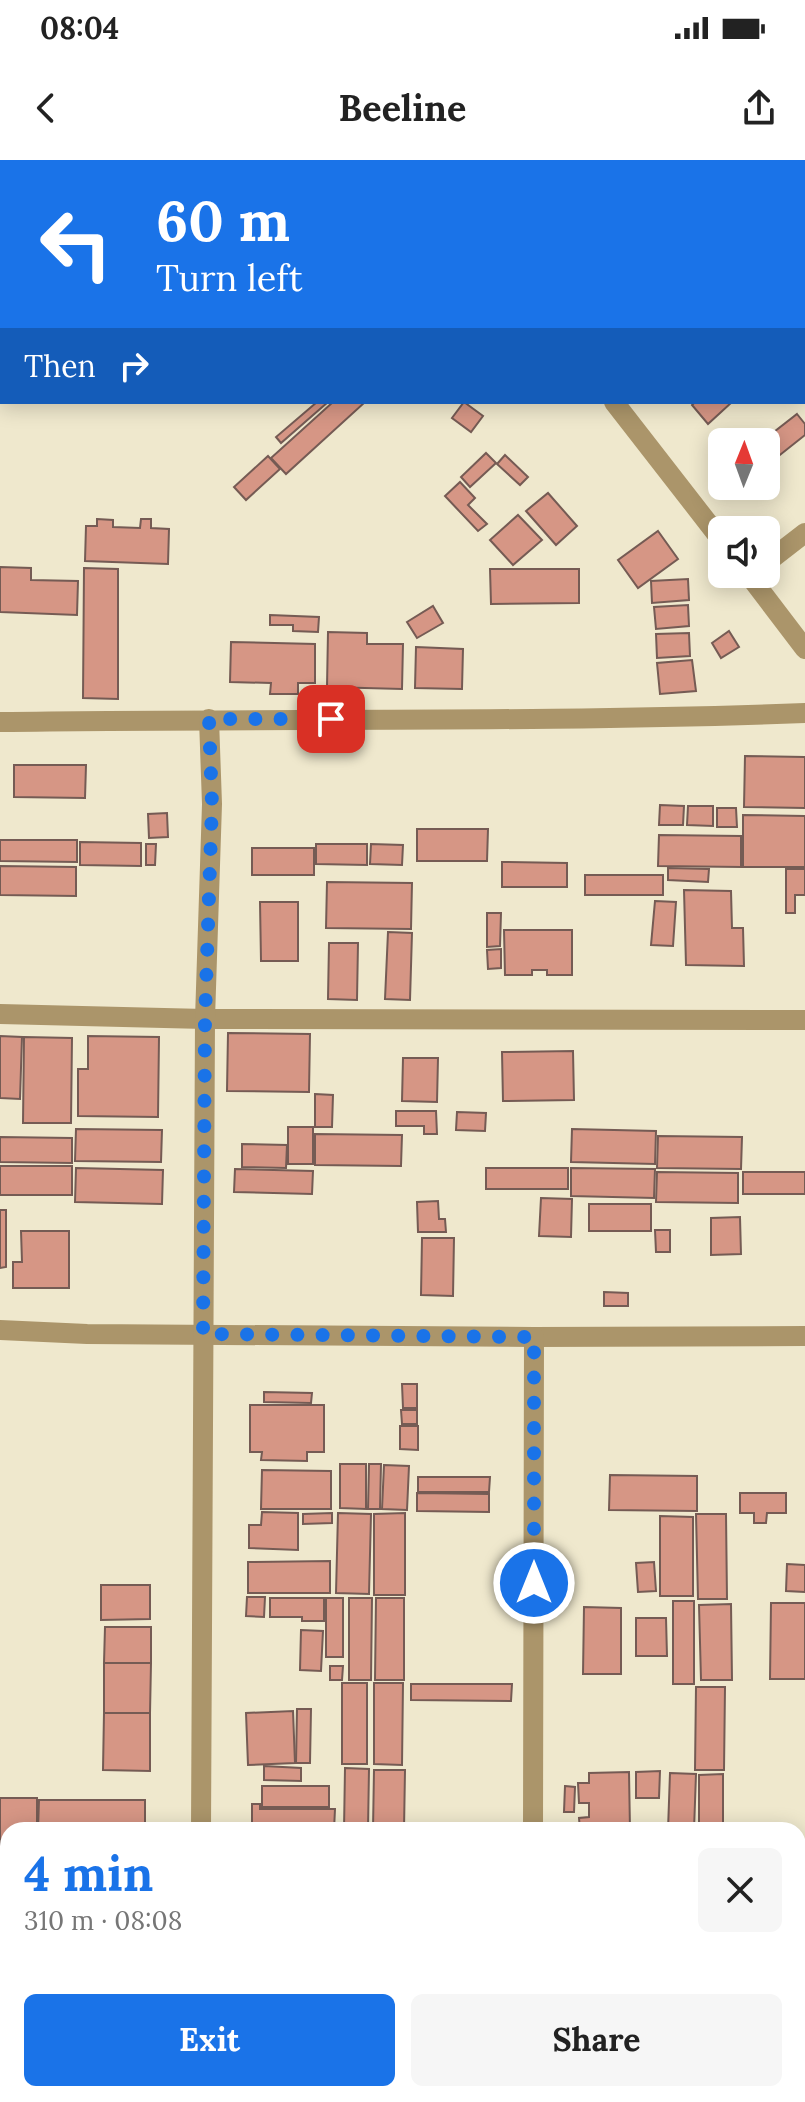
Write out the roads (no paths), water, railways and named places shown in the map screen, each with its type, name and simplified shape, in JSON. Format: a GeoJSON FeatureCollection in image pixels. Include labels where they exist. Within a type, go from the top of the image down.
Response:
{"type":"FeatureCollection","features":[{"type":"Feature","properties":{"kind":"street"},"geometry":{"type":"LineString","coordinates":[[616,404],[708,523]]}},
{"type":"Feature","properties":{"kind":"street"},"geometry":{"type":"LineString","coordinates":[[780,552],[805,533]]}},
{"type":"Feature","properties":{"kind":"street"},"geometry":{"type":"LineString","coordinates":[[765,588],[805,649]]}},
{"type":"Feature","properties":{"kind":"street"},"geometry":{"type":"LineString","coordinates":[[0,722],[695,717],[805,713]]}},
{"type":"Feature","properties":{"kind":"street"},"geometry":{"type":"LineString","coordinates":[[201,1822],[205,1019],[212,804],[209,719]]}},
{"type":"Feature","properties":{"kind":"street"},"geometry":{"type":"LineString","coordinates":[[0,1014],[205,1019],[805,1020]]}},
{"type":"Feature","properties":{"kind":"street"},"geometry":{"type":"LineString","coordinates":[[0,1330],[87,1334],[805,1336]]}},
{"type":"Feature","properties":{"kind":"street"},"geometry":{"type":"LineString","coordinates":[[533,1822],[534,1337]]}}]}
